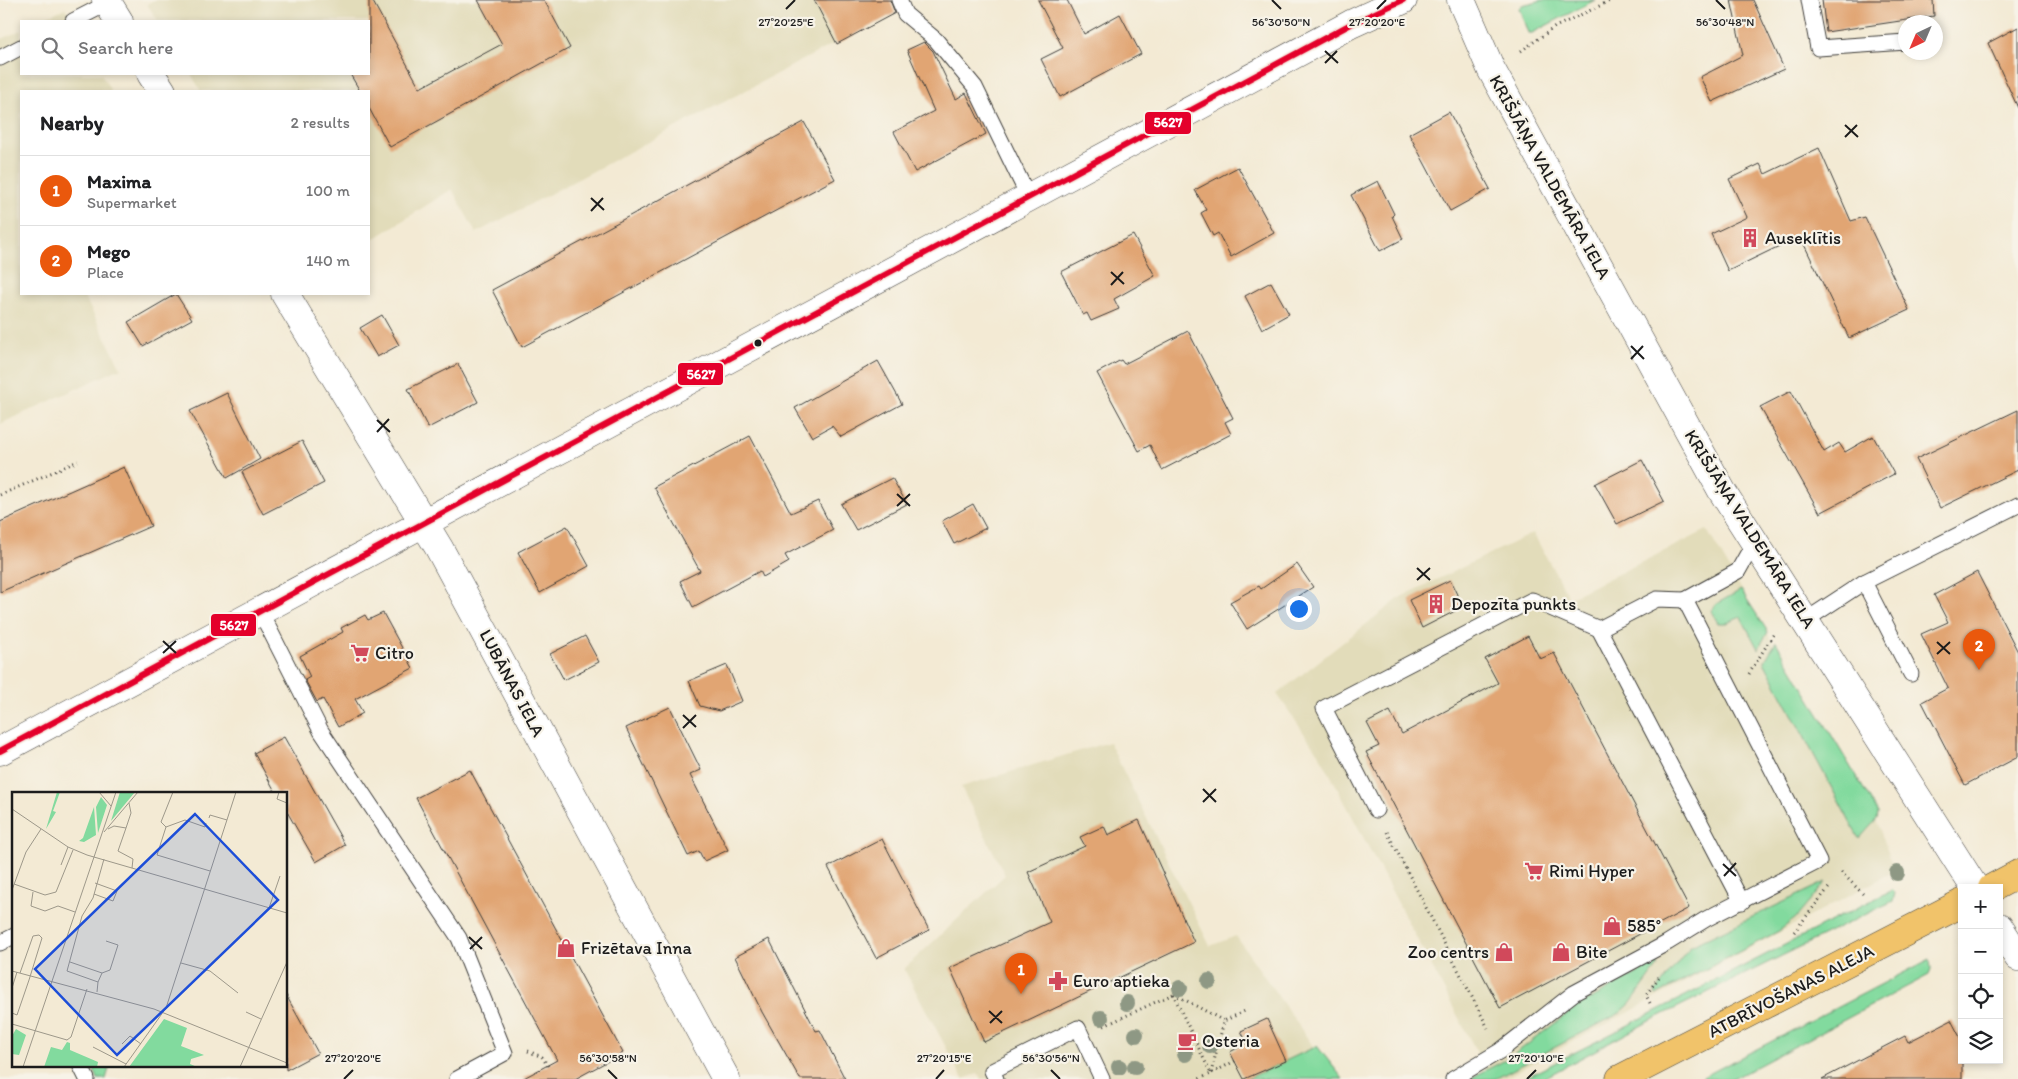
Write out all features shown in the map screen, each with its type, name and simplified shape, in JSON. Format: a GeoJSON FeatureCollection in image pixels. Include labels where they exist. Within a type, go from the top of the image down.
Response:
{"type":"FeatureCollection","features":[{"type":"Feature","properties":{"kind":"main road"},"geometry":{"type":"LineString","coordinates":[[1999,884],[2018,874]]}},
{"type":"Feature","properties":{"kind":"main road","name":"ATBRĪVOŠANAS ALEJA"},"geometry":{"type":"LineString","coordinates":[[1620,1079],[1958,905]]}},
{"type":"Feature","properties":{"kind":"street"},"geometry":{"type":"LineString","coordinates":[[0,750],[1350,24],[1403,0]]}},
{"type":"Feature","properties":{"kind":"street","name":"KRIŠJĀŅA VALDEMĀRA IELA"},"geometry":{"type":"LineString","coordinates":[[1461,0],[1491,69],[1722,491],[1806,620],[1972,884]]}},
{"type":"Feature","properties":{"kind":"street"},"geometry":{"type":"LineString","coordinates":[[152,75],[161,90]]}},
{"type":"Feature","properties":{"kind":"street","name":"LUBĀNAS IELA"},"geometry":{"type":"LineString","coordinates":[[286,295],[424,523],[726,1079]]}},
{"type":"Feature","properties":{"kind":"street"},"geometry":{"type":"LineString","coordinates":[[2000,929],[2018,957]]}},
{"type":"Feature","properties":{"kind":"lane"},"geometry":{"type":"LineString","coordinates":[[899,0],[905,14],[936,40],[975,87],[1029,198]]}},
{"type":"Feature","properties":{"kind":"lane"},"geometry":{"type":"LineString","coordinates":[[1809,0],[1818,48],[1898,43]]}},
{"type":"Feature","properties":{"kind":"lane"},"geometry":{"type":"LineString","coordinates":[[76,20],[111,8]]}},
{"type":"Feature","properties":{"kind":"lane"},"geometry":{"type":"LineString","coordinates":[[0,58],[20,48]]}},
{"type":"Feature","properties":{"kind":"lane"},"geometry":{"type":"LineString","coordinates":[[1806,620],[1864,582],[2018,504]]}},
{"type":"Feature","properties":{"kind":"lane"},"geometry":{"type":"LineString","coordinates":[[1599,629],[1657,599],[1685,600],[1738,570],[1755,542]]}},
{"type":"Feature","properties":{"kind":"lane"},"geometry":{"type":"LineString","coordinates":[[1864,582],[1911,674]]}},
{"type":"Feature","properties":{"kind":"lane"},"geometry":{"type":"LineString","coordinates":[[1376,810],[1324,708],[1532,600],[1599,629],[1742,902]]}},
{"type":"Feature","properties":{"kind":"lane"},"geometry":{"type":"LineString","coordinates":[[1453,1079],[1500,1051],[1574,993],[1667,943],[1706,919],[1819,862],[1685,600]]}},
{"type":"Feature","properties":{"kind":"lane"},"geometry":{"type":"LineString","coordinates":[[260,611],[321,731],[459,938],[505,1053],[457,1079]]}},
{"type":"Feature","properties":{"kind":"lane"},"geometry":{"type":"LineString","coordinates":[[0,943],[12,937]]}},
{"type":"Feature","properties":{"kind":"lane"},"geometry":{"type":"LineString","coordinates":[[996,1079],[992,1071],[1078,1028],[1102,1079]]}},
{"type":"Feature","properties":{"kind":"lane"},"geometry":{"type":"LineString","coordinates":[[80,1066],[87,1079]]}},
{"type":"Feature","properties":{"kind":"path"},"geometry":{"type":"LineString","coordinates":[[1521,51],[1555,27],[1612,0]]}},
{"type":"Feature","properties":{"kind":"path"},"geometry":{"type":"LineString","coordinates":[[0,495],[78,461]]}},
{"type":"Feature","properties":{"kind":"path"},"geometry":{"type":"LineString","coordinates":[[1735,698],[1776,629]]}},
{"type":"Feature","properties":{"kind":"path"},"geometry":{"type":"LineString","coordinates":[[1376,810],[1485,1021]]}},
{"type":"Feature","properties":{"kind":"path"},"geometry":{"type":"LineString","coordinates":[[1794,932],[1841,871],[1866,896]]}},
{"type":"Feature","properties":{"kind":"path"},"geometry":{"type":"LineString","coordinates":[[1173,994],[1224,1021]]}},
{"type":"Feature","properties":{"kind":"path"},"geometry":{"type":"LineString","coordinates":[[1108,1034],[1104,1026],[1173,994]]}},
{"type":"Feature","properties":{"kind":"path"},"geometry":{"type":"LineString","coordinates":[[1173,994],[1211,1074]]}},
{"type":"Feature","properties":{"kind":"path"},"geometry":{"type":"LineString","coordinates":[[1224,1021],[1247,1010]]}},
{"type":"Feature","properties":{"kind":"path"},"geometry":{"type":"LineString","coordinates":[[1211,1074],[1224,1021]]}},
{"type":"Feature","properties":{"kind":"path"},"geometry":{"type":"LineString","coordinates":[[1200,1079],[1235,1061]]}},
{"type":"Feature","properties":{"kind":"shaded area"},"geometry":{"type":"Polygon","coordinates":[[[154,0],[813,0],[835,43],[476,233],[452,189],[370,241],[370,90],[200,90],[192,75],[370,75],[370,20],[157,20],[147,4],[154,0]]]}},
{"type":"Feature","properties":{"kind":"shaded area"},"geometry":{"type":"Polygon","coordinates":[[[65,8],[72,20],[40,20],[65,8]]]}},
{"type":"Feature","properties":{"kind":"shaded area"},"geometry":{"type":"Polygon","coordinates":[[[20,30],[20,75],[102,75],[110,90],[20,90],[20,295],[84,295],[121,368],[0,424],[0,40],[20,30]]]}},
{"type":"Feature","properties":{"kind":"shaded area"},"geometry":{"type":"Polygon","coordinates":[[[1707,530],[1878,824],[1895,871],[1503,1079],[1491,1079],[1322,759],[1277,694],[1401,597],[1533,533],[1569,598],[1707,530]]]}},
{"type":"Feature","properties":{"kind":"shaded area"},"geometry":{"type":"Polygon","coordinates":[[[1109,742],[1210,946],[1236,936],[1336,1079],[981,1079],[978,1074],[963,1079],[904,969],[1005,875],[961,787],[1109,742]]]}},
{"type":"Feature","properties":{"kind":"green space"},"geometry":{"type":"Polygon","coordinates":[[[1543,0],[1595,0],[1532,33],[1528,33],[1519,8],[1522,5],[1543,0]]]}},
{"type":"Feature","properties":{"kind":"green space"},"geometry":{"type":"Polygon","coordinates":[[[1741,590],[1768,632],[1758,649],[1741,617],[1727,623],[1718,623],[1711,611],[1716,604],[1741,590]]]}},
{"type":"Feature","properties":{"kind":"green space"},"geometry":{"type":"Polygon","coordinates":[[[1776,642],[1878,813],[1877,819],[1859,839],[1764,662],[1776,642]]]}},
{"type":"Feature","properties":{"kind":"green space"},"geometry":{"type":"Polygon","coordinates":[[[1826,882],[1796,918],[1779,931],[1656,995],[1655,992],[1691,946],[1826,882]]]}},
{"type":"Feature","properties":{"kind":"green space"},"geometry":{"type":"Polygon","coordinates":[[[1892,890],[1895,893],[1893,901],[1646,1023],[1542,1079],[1523,1079],[1892,890]]]}},
{"type":"Feature","properties":{"kind":"green space"},"geometry":{"type":"Polygon","coordinates":[[[1930,959],[1931,970],[1929,975],[1733,1079],[1699,1079],[1930,959]]]}},
{"type":"Feature","properties":{"kind":"green space"},"geometry":{"type":"Polygon","coordinates":[[[1656,963],[1658,966],[1630,1004],[1620,1013],[1495,1079],[1469,1079],[1511,1057],[1576,1007],[1656,963]]]}},
{"type":"Feature","properties":{"kind":"green space"},"geometry":{"type":"Polygon","coordinates":[[[1317,1046],[1343,1079],[1247,1079],[1317,1046]]]}},
{"type":"Feature","properties":{"kind":"green space"},"geometry":{"type":"Polygon","coordinates":[[[92,1066],[109,1069],[106,1079],[98,1079],[92,1066]]]}},
{"type":"Feature","properties":{"kind":"building"},"geometry":{"type":"Polygon","coordinates":[[[369,0],[372,0],[420,88],[502,44],[478,0],[544,0],[570,48],[390,147],[370,110],[370,90],[359,90],[351,75],[370,75],[369,0]]]}},
{"type":"Feature","properties":{"kind":"building"},"geometry":{"type":"Polygon","coordinates":[[[814,0],[890,0],[895,13],[837,44],[814,0]]]}},
{"type":"Feature","properties":{"kind":"building"},"geometry":{"type":"Polygon","coordinates":[[[1038,0],[1067,0],[1084,34],[1120,14],[1141,54],[1060,97],[1041,59],[1063,48],[1038,0]]]}},
{"type":"Feature","properties":{"kind":"building"},"geometry":{"type":"Polygon","coordinates":[[[1731,0],[1753,0],[1784,69],[1712,102],[1700,77],[1743,55],[1731,0]]]}},
{"type":"Feature","properties":{"kind":"building"},"geometry":{"type":"Polygon","coordinates":[[[1822,0],[1933,0],[1934,15],[1898,15],[1898,21],[1826,32],[1822,0]]]}},
{"type":"Feature","properties":{"kind":"building"},"geometry":{"type":"Polygon","coordinates":[[[2018,27],[2018,108],[1988,43],[2018,27]]]}},
{"type":"Feature","properties":{"kind":"building"},"geometry":{"type":"Polygon","coordinates":[[[924,42],[933,51],[956,99],[966,93],[986,134],[915,172],[894,132],[934,111],[907,50],[924,42]]]}},
{"type":"Feature","properties":{"kind":"building"},"geometry":{"type":"Polygon","coordinates":[[[1449,112],[1490,189],[1450,211],[1409,134],[1449,112]]]}},
{"type":"Feature","properties":{"kind":"building"},"geometry":{"type":"Polygon","coordinates":[[[804,122],[835,179],[522,347],[492,290],[804,122]]]}},
{"type":"Feature","properties":{"kind":"building","name":"Auseklītis"},"geometry":{"type":"Polygon","coordinates":[[[1819,148],[1851,221],[1865,217],[1909,310],[1849,338],[1800,236],[1728,271],[1711,234],[1747,217],[1729,179],[1760,164],[1765,174],[1819,148]]]}},
{"type":"Feature","properties":{"kind":"building"},"geometry":{"type":"Polygon","coordinates":[[[1238,167],[1274,233],[1231,257],[1218,233],[1213,236],[1201,213],[1206,210],[1195,190],[1238,167]]]}},
{"type":"Feature","properties":{"kind":"building"},"geometry":{"type":"Polygon","coordinates":[[[1378,181],[1394,214],[1392,216],[1403,239],[1380,251],[1351,195],[1378,181]]]}},
{"type":"Feature","properties":{"kind":"building"},"geometry":{"type":"Polygon","coordinates":[[[1133,235],[1155,276],[1114,299],[1119,309],[1091,321],[1087,313],[1083,315],[1061,272],[1133,235]]]}},
{"type":"Feature","properties":{"kind":"building"},"geometry":{"type":"Polygon","coordinates":[[[1271,282],[1289,314],[1262,329],[1245,296],[1271,282]]]}},
{"type":"Feature","properties":{"kind":"building"},"geometry":{"type":"Polygon","coordinates":[[[174,295],[177,295],[192,319],[143,346],[128,322],[174,295]]]}},
{"type":"Feature","properties":{"kind":"building"},"geometry":{"type":"Polygon","coordinates":[[[382,315],[399,345],[377,357],[360,328],[382,315]]]}},
{"type":"Feature","properties":{"kind":"building"},"geometry":{"type":"Polygon","coordinates":[[[1188,331],[1233,418],[1225,422],[1231,434],[1162,470],[1150,445],[1139,451],[1097,373],[1121,360],[1124,364],[1188,331]]]}},
{"type":"Feature","properties":{"kind":"building"},"geometry":{"type":"Polygon","coordinates":[[[878,361],[902,404],[841,437],[832,426],[812,437],[795,408],[878,361]]]}},
{"type":"Feature","properties":{"kind":"building"},"geometry":{"type":"Polygon","coordinates":[[[458,364],[478,402],[428,428],[408,389],[458,364]]]}},
{"type":"Feature","properties":{"kind":"building"},"geometry":{"type":"Polygon","coordinates":[[[1791,391],[1824,452],[1839,443],[1845,452],[1873,436],[1894,474],[1820,513],[1760,407],[1791,391]]]}},
{"type":"Feature","properties":{"kind":"building"},"geometry":{"type":"Polygon","coordinates":[[[227,393],[260,459],[227,478],[190,411],[227,393]]]}},
{"type":"Feature","properties":{"kind":"building"},"geometry":{"type":"Polygon","coordinates":[[[2018,410],[2018,470],[1940,508],[1916,459],[2018,410]]]}},
{"type":"Feature","properties":{"kind":"building"},"geometry":{"type":"Polygon","coordinates":[[[750,436],[791,513],[818,501],[833,530],[785,555],[789,562],[763,577],[760,571],[693,607],[680,581],[700,571],[654,487],[750,436]]]}},
{"type":"Feature","properties":{"kind":"building"},"geometry":{"type":"Polygon","coordinates":[[[302,441],[324,483],[263,514],[242,472],[302,441]]]}},
{"type":"Feature","properties":{"kind":"building"},"geometry":{"type":"Polygon","coordinates":[[[1642,460],[1664,501],[1617,524],[1595,484],[1642,460]]]}},
{"type":"Feature","properties":{"kind":"building"},"geometry":{"type":"Polygon","coordinates":[[[124,467],[151,526],[0,592],[0,522],[124,467]]]}},
{"type":"Feature","properties":{"kind":"building"},"geometry":{"type":"Polygon","coordinates":[[[892,478],[907,504],[856,530],[841,504],[892,478]]]}},
{"type":"Feature","properties":{"kind":"building"},"geometry":{"type":"Polygon","coordinates":[[[973,504],[986,528],[954,544],[942,521],[973,504]]]}},
{"type":"Feature","properties":{"kind":"building"},"geometry":{"type":"Polygon","coordinates":[[[567,526],[589,566],[540,593],[518,552],[567,526]]]}},
{"type":"Feature","properties":{"kind":"building"},"geometry":{"type":"Polygon","coordinates":[[[1297,564],[1313,587],[1247,629],[1230,602],[1259,586],[1261,589],[1297,564]]]}},
{"type":"Feature","properties":{"kind":"building"},"geometry":{"type":"Polygon","coordinates":[[[1977,572],[2018,652],[2018,757],[1965,785],[1922,702],[1948,688],[1921,634],[1948,622],[1934,595],[1977,572]]]}},
{"type":"Feature","properties":{"kind":"building","name":"Depozīta punkts"},"geometry":{"type":"Polygon","coordinates":[[[1450,580],[1463,607],[1422,628],[1409,600],[1450,580]]]}},
{"type":"Feature","properties":{"kind":"building"},"geometry":{"type":"Polygon","coordinates":[[[383,613],[413,668],[355,699],[363,713],[338,727],[323,699],[317,702],[305,680],[310,677],[300,656],[343,632],[341,628],[365,615],[368,620],[383,613]]]}},
{"type":"Feature","properties":{"kind":"building"},"geometry":{"type":"Polygon","coordinates":[[[585,636],[599,662],[564,680],[550,654],[585,636]]]}},
{"type":"Feature","properties":{"kind":"building"},"geometry":{"type":"Polygon","coordinates":[[[1528,636],[1540,659],[1554,653],[1689,908],[1500,1008],[1366,752],[1379,746],[1367,723],[1390,711],[1402,734],[1498,683],[1485,659],[1528,636]]]}},
{"type":"Feature","properties":{"kind":"building"},"geometry":{"type":"Polygon","coordinates":[[[727,665],[742,701],[719,711],[700,706],[689,681],[727,665]]]}},
{"type":"Feature","properties":{"kind":"building"},"geometry":{"type":"Polygon","coordinates":[[[670,707],[701,770],[690,775],[728,850],[704,861],[699,851],[688,856],[626,728],[670,707]]]}},
{"type":"Feature","properties":{"kind":"building"},"geometry":{"type":"Polygon","coordinates":[[[284,737],[345,845],[316,862],[288,813],[288,792],[275,792],[254,753],[284,737]]]}},
{"type":"Feature","properties":{"kind":"building"},"geometry":{"type":"Polygon","coordinates":[[[470,770],[623,1053],[575,1079],[522,1079],[557,1060],[416,798],[470,770]]]}},
{"type":"Feature","properties":{"kind":"building"},"geometry":{"type":"Polygon","coordinates":[[[1139,820],[1194,942],[984,1042],[950,968],[1050,922],[1028,872],[1085,846],[1080,837],[1104,826],[1108,835],[1139,820]]]}},
{"type":"Feature","properties":{"kind":"building"},"geometry":{"type":"Polygon","coordinates":[[[882,839],[929,930],[876,958],[828,867],[882,839]]]}},
{"type":"Feature","properties":{"kind":"building"},"geometry":{"type":"Polygon","coordinates":[[[769,939],[816,1031],[820,1030],[845,1079],[800,1079],[762,1012],[735,957],[769,939]]]}},
{"type":"Feature","properties":{"kind":"building"},"geometry":{"type":"Polygon","coordinates":[[[288,999],[318,1053],[286,1070],[286,1066],[288,1066],[288,999]]]}},
{"type":"Feature","properties":{"kind":"building"},"geometry":{"type":"Polygon","coordinates":[[[1267,1019],[1286,1061],[1244,1079],[1230,1052],[1247,1043],[1241,1031],[1267,1019]]]}},
{"type":"Feature","properties":{"kind":"building"},"geometry":{"type":"Polygon","coordinates":[[[1951,1020],[1958,1033],[1958,1064],[1962,1064],[1962,1079],[1822,1079],[1905,1036],[1908,1042],[1951,1020]]]}},
{"type":"Feature","properties":{"kind":"transit line","name":"5627"},"geometry":{"type":"LineString","coordinates":[[0,751],[1351,24],[1403,0]]}},
{"type":"Feature","properties":{"kind":"place","name":"Auseklītis"},"geometry":{"type":"Point","coordinates":[1750,238]}},
{"type":"Feature","properties":{"kind":"place","name":"Depozīta punkts"},"geometry":{"type":"Point","coordinates":[1436,604]}},
{"type":"Feature","properties":{"kind":"place","name":"Citro"},"geometry":{"type":"Point","coordinates":[360,653]}},
{"type":"Feature","properties":{"kind":"place","name":"Mego"},"geometry":{"type":"Point","coordinates":[1979,670]}},
{"type":"Feature","properties":{"kind":"place","name":"Rimi Hyper"},"geometry":{"type":"Point","coordinates":[1534,871]}},
{"type":"Feature","properties":{"kind":"place","name":"585°"},"geometry":{"type":"Point","coordinates":[1612,926]}},
{"type":"Feature","properties":{"kind":"place","name":"Frizētava Inna"},"geometry":{"type":"Point","coordinates":[566,948]}},
{"type":"Feature","properties":{"kind":"place","name":"Zoo centrs"},"geometry":{"type":"Point","coordinates":[1504,952]}},
{"type":"Feature","properties":{"kind":"place","name":"Bite"},"geometry":{"type":"Point","coordinates":[1561,952]}},
{"type":"Feature","properties":{"kind":"place","name":"Euro aptieka"},"geometry":{"type":"Point","coordinates":[1058,981]}},
{"type":"Feature","properties":{"kind":"place","name":"Maxima"},"geometry":{"type":"Point","coordinates":[1021,994]}},
{"type":"Feature","properties":{"kind":"place","name":"Osteria"},"geometry":{"type":"Point","coordinates":[1187,1041]}}]}
